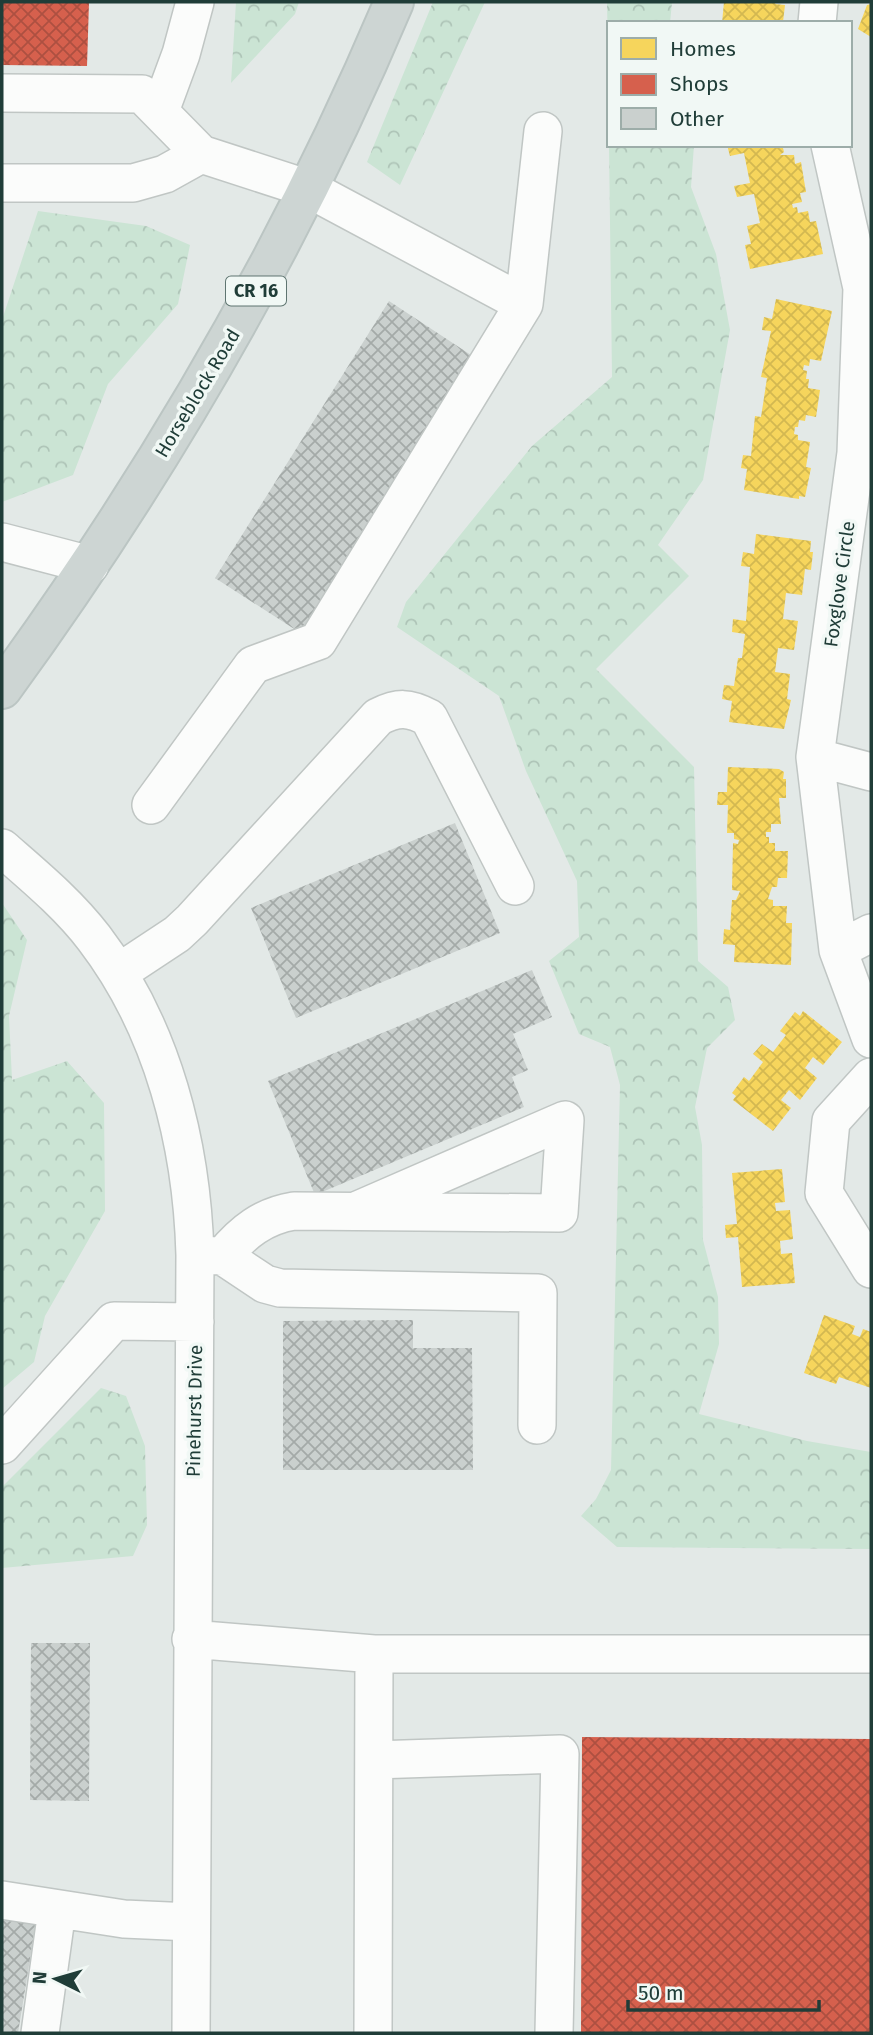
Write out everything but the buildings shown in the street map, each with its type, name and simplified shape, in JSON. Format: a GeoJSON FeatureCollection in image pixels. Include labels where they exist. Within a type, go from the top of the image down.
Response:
{"type":"FeatureCollection","features":[{"type":"Feature","properties":{"kind":"main road","name":"Horseblock Road"},"geometry":{"type":"LineString","coordinates":[[2,689],[90,565],[218,359],[309,189],[394,2]]}},
{"type":"Feature","properties":{"kind":"street"},"geometry":{"type":"LineString","coordinates":[[160,111],[181,54],[195,2]]}},
{"type":"Feature","properties":{"kind":"street"},"geometry":{"type":"LineString","coordinates":[[817,21],[819,2]]}},
{"type":"Feature","properties":{"kind":"street"},"geometry":{"type":"LineString","coordinates":[[2,93],[142,93],[201,154],[309,189],[524,303]]}},
{"type":"Feature","properties":{"kind":"street"},"geometry":{"type":"LineString","coordinates":[[151,805],[253,665],[318,641],[524,303],[542,131]]}},
{"type":"Feature","properties":{"kind":"street","name":"Foxglove Circle"},"geometry":{"type":"LineString","coordinates":[[830,147],[862,288],[865,412],[856,453],[816,757],[838,950],[871,1040]]}},
{"type":"Feature","properties":{"kind":"street"},"geometry":{"type":"LineString","coordinates":[[2,183],[133,183],[165,174],[201,154]]}},
{"type":"Feature","properties":{"kind":"street"},"geometry":{"type":"LineString","coordinates":[[2,542],[90,565]]}},
{"type":"Feature","properties":{"kind":"street"},"geometry":{"type":"LineString","coordinates":[[118,973],[177,934],[192,920],[378,717],[396,708],[413,709],[429,718],[514,886]]}},
{"type":"Feature","properties":{"kind":"street"},"geometry":{"type":"LineString","coordinates":[[816,757],[871,772]]}},
{"type":"Feature","properties":{"kind":"street","name":"Pinehurst Drive"},"geometry":{"type":"LineString","coordinates":[[2,848],[67,908],[118,973],[141,1017],[170,1092],[209,1255],[195,1322],[191,1639],[191,2033]]}},
{"type":"Feature","properties":{"kind":"street"},"geometry":{"type":"LineString","coordinates":[[838,950],[871,933]]}},
{"type":"Feature","properties":{"kind":"street"},"geometry":{"type":"LineString","coordinates":[[871,1077],[831,1121],[824,1193],[871,1269]]}},
{"type":"Feature","properties":{"kind":"street"},"geometry":{"type":"LineString","coordinates":[[358,1210],[565,1120],[559,1213],[358,1210],[310,1209],[278,1214],[209,1255],[265,1284],[280,1288],[538,1293],[537,1425]]}},
{"type":"Feature","properties":{"kind":"street"},"geometry":{"type":"LineString","coordinates":[[2,1445],[114,1321],[195,1322]]}},
{"type":"Feature","properties":{"kind":"street"},"geometry":{"type":"LineString","coordinates":[[191,1639],[374,1654],[871,1654]]}},
{"type":"Feature","properties":{"kind":"street"},"geometry":{"type":"LineString","coordinates":[[373,2033],[374,1654]]}},
{"type":"Feature","properties":{"kind":"street"},"geometry":{"type":"LineString","coordinates":[[374,1760],[560,1754],[554,2033]]}},
{"type":"Feature","properties":{"kind":"street"},"geometry":{"type":"LineString","coordinates":[[2,1900],[124,1919],[191,1922]]}},
{"type":"Feature","properties":{"kind":"street"},"geometry":{"type":"LineString","coordinates":[[40,2033],[58,1910]]}},
{"type":"Feature","properties":{"kind":"green space"},"geometry":{"type":"Polygon","coordinates":[[[236,2],[299,2],[295,14],[231,83],[236,2]]]}},
{"type":"Feature","properties":{"kind":"green space"},"geometry":{"type":"Polygon","coordinates":[[[433,2],[485,2],[400,185],[367,162],[433,2]]]}},
{"type":"Feature","properties":{"kind":"green space"},"geometry":{"type":"Polygon","coordinates":[[[607,2],[672,2],[670,21],[607,21],[607,2]]]}},
{"type":"Feature","properties":{"kind":"green space"},"geometry":{"type":"Polygon","coordinates":[[[609,147],[694,147],[691,187],[716,254],[730,330],[703,480],[658,545],[689,576],[596,669],[694,767],[698,961],[728,987],[735,1020],[707,1048],[695,1107],[702,1145],[703,1240],[718,1297],[719,1344],[699,1414],[807,1441],[871,1452],[871,1549],[617,1547],[581,1516],[596,1499],[611,1470],[620,1085],[610,1047],[579,1034],[549,961],[579,937],[577,881],[526,771],[499,696],[397,627],[406,602],[532,446],[612,377],[609,147]]]}},
{"type":"Feature","properties":{"kind":"green space"},"geometry":{"type":"Polygon","coordinates":[[[38,211],[146,226],[190,245],[178,304],[108,384],[73,475],[2,502],[2,320],[38,211]]]}},
{"type":"Feature","properties":{"kind":"green space"},"geometry":{"type":"Polygon","coordinates":[[[2,903],[27,940],[9,1016],[12,1080],[67,1061],[104,1103],[105,1211],[45,1316],[34,1362],[2,1389],[2,903]]]}},
{"type":"Feature","properties":{"kind":"green space"},"geometry":{"type":"Polygon","coordinates":[[[101,1388],[126,1396],[145,1446],[147,1525],[133,1556],[2,1568],[2,1487],[101,1388]]]}}]}
